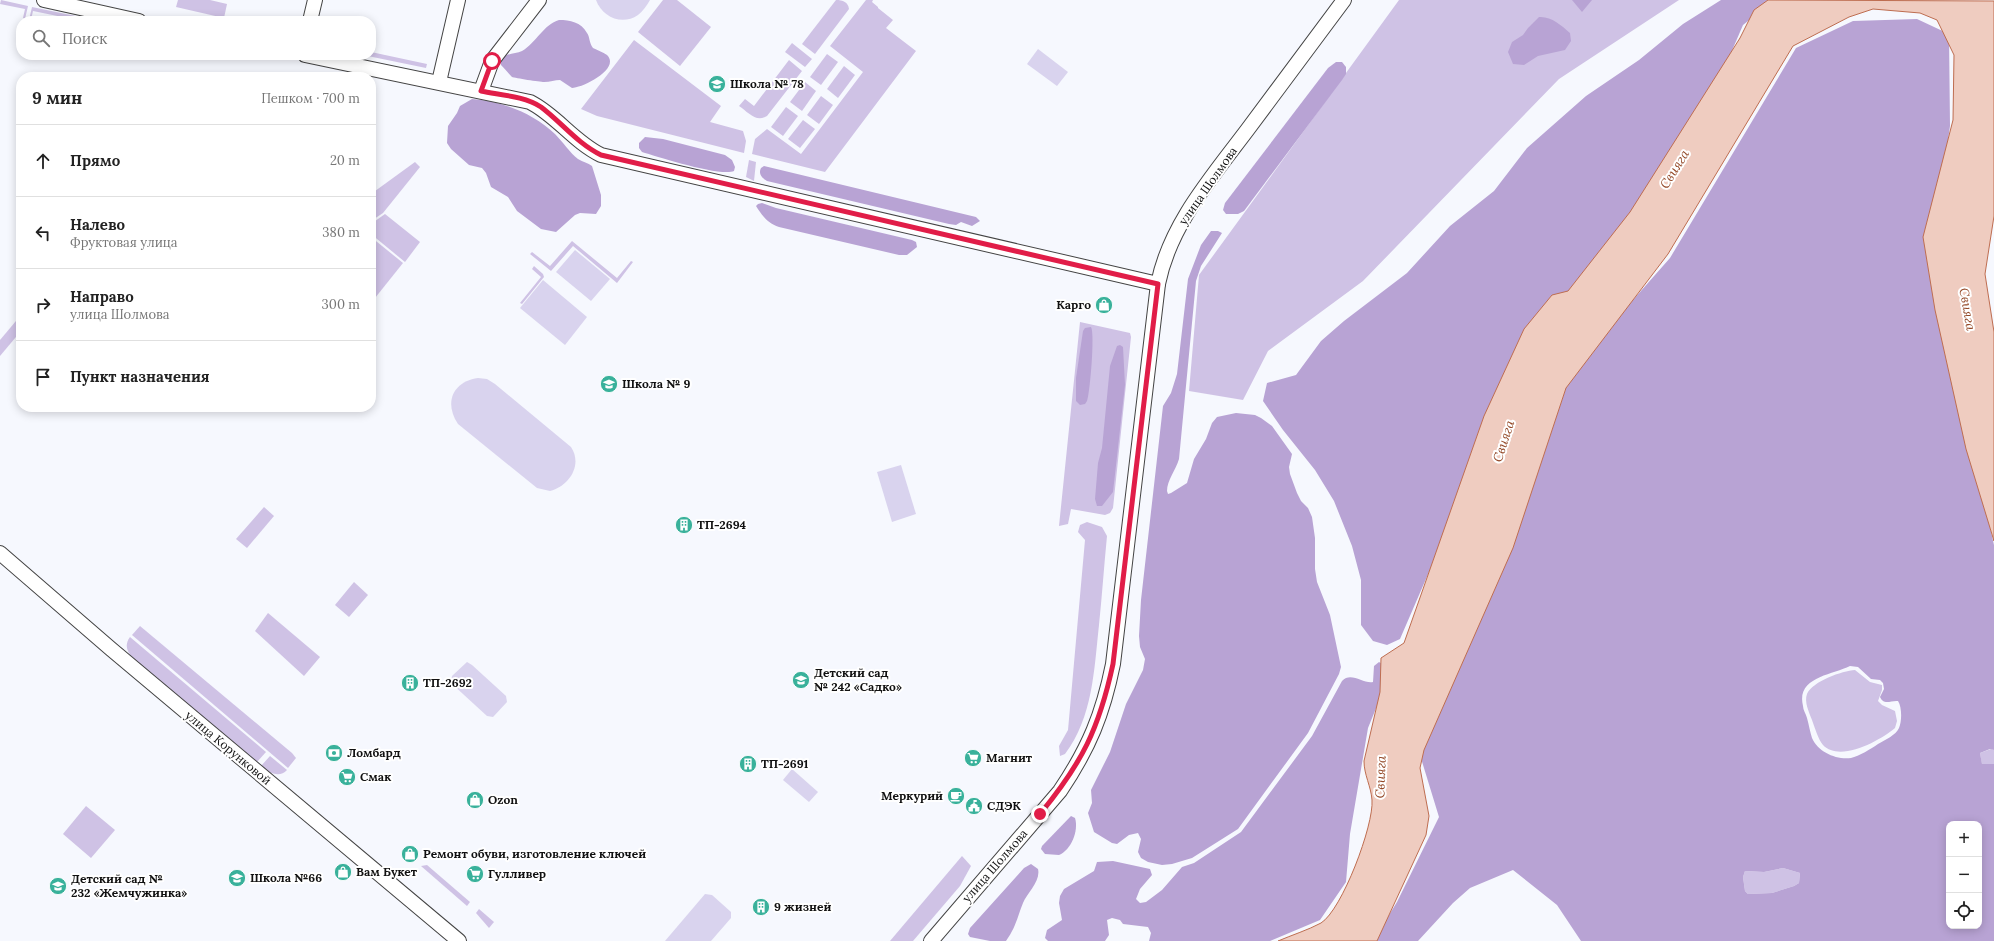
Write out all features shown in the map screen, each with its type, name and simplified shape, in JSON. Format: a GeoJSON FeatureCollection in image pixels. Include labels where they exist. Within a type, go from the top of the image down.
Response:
{"type":"FeatureCollection","features":[{"type":"Feature","properties":{"kind":"street"},"geometry":{"type":"LineString","coordinates":[[46,0],[116,16]]}},
{"type":"Feature","properties":{"kind":"street"},"geometry":{"type":"LineString","coordinates":[[311,16],[315,0]]}},
{"type":"Feature","properties":{"kind":"street"},"geometry":{"type":"LineString","coordinates":[[439,82],[458,0]]}},
{"type":"Feature","properties":{"kind":"street"},"geometry":{"type":"LineString","coordinates":[[481,91],[492,61],[539,0]]}},
{"type":"Feature","properties":{"kind":"street","name":"улица Шолмова"},"geometry":{"type":"LineString","coordinates":[[931,941],[1060,791],[1091,740],[1106,700],[1113,664],[1158,284],[1162,264],[1169,244],[1196,199],[1344,0]]}},
{"type":"Feature","properties":{"kind":"street"},"geometry":{"type":"LineString","coordinates":[[330,60],[520,99],[540,107],[584,145],[601,155],[1158,284]]}},
{"type":"Feature","properties":{"kind":"street","name":"улица Корунковой"},"geometry":{"type":"LineString","coordinates":[[0,553],[117,654],[459,941]]}},
{"type":"Feature","properties":{"kind":"shaded area"},"geometry":{"type":"Polygon","coordinates":[[[1,0],[28,6],[26,16],[23,16],[25,9],[0,4],[1,0]]]}},
{"type":"Feature","properties":{"kind":"shaded area"},"geometry":{"type":"Polygon","coordinates":[[[178,0],[210,0],[227,4],[224,16],[215,16],[176,7],[178,0]]]}},
{"type":"Feature","properties":{"kind":"shaded area"},"geometry":{"type":"Polygon","coordinates":[[[596,0],[650,0],[638,15],[626,20],[619,20],[603,11],[596,0]]]}},
{"type":"Feature","properties":{"kind":"shaded area"},"geometry":{"type":"Polygon","coordinates":[[[663,0],[677,0],[711,27],[680,66],[638,32],[663,0]]]}},
{"type":"Feature","properties":{"kind":"shaded area"},"geometry":{"type":"Polygon","coordinates":[[[836,0],[845,2],[849,9],[815,54],[802,44],[836,0]]]}},
{"type":"Feature","properties":{"kind":"shaded area"},"geometry":{"type":"Polygon","coordinates":[[[866,0],[873,0],[872,2],[878,8],[893,20],[886,28],[916,51],[825,172],[752,154],[755,139],[767,129],[801,154],[863,72],[830,46],[866,0]]]}},
{"type":"Feature","properties":{"kind":"shaded area"},"geometry":{"type":"Polygon","coordinates":[[[1399,0],[1679,0],[1559,79],[1363,281],[1268,351],[1243,400],[1189,391],[1199,275],[1399,0]]]}},
{"type":"Feature","properties":{"kind":"shaded area"},"geometry":{"type":"Polygon","coordinates":[[[1572,0],[1592,0],[1582,12],[1572,0]]]}},
{"type":"Feature","properties":{"kind":"shaded area"},"geometry":{"type":"Polygon","coordinates":[[[1721,0],[1774,0],[1743,25],[1715,90],[1464,491],[1400,639],[1387,645],[1373,641],[1361,625],[1361,580],[1352,546],[1334,501],[1315,470],[1283,430],[1263,401],[1267,383],[1296,375],[1321,341],[1344,321],[1407,273],[1450,226],[1494,191],[1527,148],[1586,96],[1639,60],[1683,24],[1721,0]]]}},
{"type":"Feature","properties":{"kind":"shaded area"},"geometry":{"type":"Polygon","coordinates":[[[32,7],[76,16],[58,16],[33,11],[32,16],[30,16],[32,7]]]}},
{"type":"Feature","properties":{"kind":"shaded area"},"geometry":{"type":"Polygon","coordinates":[[[1539,17],[1548,18],[1559,24],[1570,33],[1571,41],[1565,50],[1538,56],[1524,65],[1513,64],[1508,52],[1512,42],[1523,35],[1539,17]]]}},
{"type":"Feature","properties":{"kind":"shaded area"},"geometry":{"type":"Polygon","coordinates":[[[1917,19],[1949,34],[1950,126],[1931,259],[1994,545],[1994,750],[1990,749],[1980,753],[1982,764],[1994,764],[1994,941],[1581,941],[1557,905],[1513,870],[1470,888],[1453,903],[1418,941],[1373,941],[1397,902],[1439,817],[1420,755],[1565,377],[1670,258],[1796,48],[1853,21],[1917,19]],[[1850,666],[1817,678],[1805,689],[1802,696],[1803,709],[1812,738],[1823,751],[1839,758],[1851,758],[1861,754],[1893,735],[1898,731],[1900,725],[1901,710],[1898,701],[1886,702],[1882,700],[1880,697],[1884,689],[1883,683],[1880,680],[1871,679],[1858,667],[1850,666]],[[1783,868],[1764,872],[1745,871],[1743,877],[1745,891],[1748,894],[1772,893],[1799,883],[1800,873],[1783,868]]]}},
{"type":"Feature","properties":{"kind":"shaded area"},"geometry":{"type":"Polygon","coordinates":[[[559,20],[575,22],[585,29],[593,48],[607,55],[610,60],[609,66],[605,72],[584,85],[572,88],[560,80],[544,82],[512,77],[501,65],[503,58],[527,48],[544,29],[559,20]]]}},
{"type":"Feature","properties":{"kind":"shaded area"},"geometry":{"type":"Polygon","coordinates":[[[634,40],[721,106],[710,122],[743,131],[746,141],[744,153],[597,116],[581,109],[634,40]]]}},
{"type":"Feature","properties":{"kind":"shaded area"},"geometry":{"type":"Polygon","coordinates":[[[792,43],[812,59],[805,67],[785,52],[792,43]]]}},
{"type":"Feature","properties":{"kind":"shaded area"},"geometry":{"type":"Polygon","coordinates":[[[1038,49],[1068,72],[1057,86],[1027,64],[1038,49]]]}},
{"type":"Feature","properties":{"kind":"shaded area"},"geometry":{"type":"Polygon","coordinates":[[[376,53],[427,64],[426,68],[376,58],[376,53]]]}},
{"type":"Feature","properties":{"kind":"shaded area"},"geometry":{"type":"Polygon","coordinates":[[[827,54],[838,62],[821,85],[810,77],[827,54]]]}},
{"type":"Feature","properties":{"kind":"shaded area"},"geometry":{"type":"Polygon","coordinates":[[[789,60],[802,71],[767,116],[763,118],[756,117],[749,114],[739,106],[745,99],[754,106],[789,60]]]}},
{"type":"Feature","properties":{"kind":"shaded area"},"geometry":{"type":"Polygon","coordinates":[[[1336,62],[1342,62],[1346,67],[1346,74],[1342,80],[1244,211],[1238,214],[1226,214],[1223,210],[1225,203],[1328,68],[1336,62]]]}},
{"type":"Feature","properties":{"kind":"shaded area"},"geometry":{"type":"Polygon","coordinates":[[[844,66],[855,75],[838,98],[827,89],[844,66]]]}},
{"type":"Feature","properties":{"kind":"shaded area"},"geometry":{"type":"Polygon","coordinates":[[[805,82],[816,91],[802,111],[790,102],[805,82]]]}},
{"type":"Feature","properties":{"kind":"shaded area"},"geometry":{"type":"Polygon","coordinates":[[[821,96],[833,105],[819,124],[807,115],[821,96]]]}},
{"type":"Feature","properties":{"kind":"shaded area"},"geometry":{"type":"Polygon","coordinates":[[[472,99],[506,105],[527,114],[555,134],[578,159],[592,166],[601,195],[601,206],[596,214],[580,213],[575,215],[556,232],[541,229],[517,211],[508,197],[491,187],[486,173],[482,168],[469,165],[451,149],[447,143],[448,126],[460,106],[472,99]]]}},
{"type":"Feature","properties":{"kind":"shaded area"},"geometry":{"type":"Polygon","coordinates":[[[786,107],[798,116],[783,136],[771,127],[786,107]]]}},
{"type":"Feature","properties":{"kind":"shaded area"},"geometry":{"type":"Polygon","coordinates":[[[803,120],[815,129],[800,148],[788,139],[803,120]]]}},
{"type":"Feature","properties":{"kind":"shaded area"},"geometry":{"type":"Polygon","coordinates":[[[645,137],[663,139],[725,155],[732,160],[735,167],[734,171],[727,172],[703,169],[642,152],[639,148],[639,143],[645,137]]]}},
{"type":"Feature","properties":{"kind":"shaded area"},"geometry":{"type":"Polygon","coordinates":[[[749,160],[756,162],[754,181],[746,177],[749,160]]]}},
{"type":"Feature","properties":{"kind":"shaded area"},"geometry":{"type":"Polygon","coordinates":[[[415,162],[420,167],[383,213],[376,218],[376,190],[415,162]]]}},
{"type":"Feature","properties":{"kind":"shaded area"},"geometry":{"type":"Polygon","coordinates":[[[764,166],[976,217],[980,221],[972,226],[961,222],[956,225],[949,224],[767,181],[760,174],[761,168],[764,166]]]}},
{"type":"Feature","properties":{"kind":"shaded area"},"geometry":{"type":"Polygon","coordinates":[[[762,203],[776,208],[912,240],[916,242],[917,247],[907,255],[899,255],[779,227],[763,216],[756,206],[762,203]]]}},
{"type":"Feature","properties":{"kind":"shaded area"},"geometry":{"type":"Polygon","coordinates":[[[385,214],[420,242],[405,262],[376,238],[376,220],[385,214]]]}},
{"type":"Feature","properties":{"kind":"shaded area"},"geometry":{"type":"Polygon","coordinates":[[[1211,231],[1218,231],[1222,233],[1201,266],[1196,281],[1179,459],[1168,483],[1167,491],[1168,494],[1171,493],[1187,483],[1194,459],[1206,439],[1212,423],[1217,417],[1236,413],[1255,415],[1272,426],[1292,454],[1289,467],[1290,474],[1301,501],[1308,508],[1312,517],[1315,538],[1315,569],[1317,582],[1330,615],[1341,667],[1339,674],[1308,733],[1238,829],[1192,858],[1172,864],[1162,865],[1148,862],[1141,858],[1138,852],[1141,839],[1138,833],[1129,835],[1117,844],[1112,843],[1094,832],[1088,813],[1092,803],[1091,790],[1110,752],[1126,704],[1143,670],[1145,659],[1140,647],[1139,636],[1141,600],[1163,406],[1171,393],[1177,374],[1188,279],[1201,245],[1211,231]]]}},
{"type":"Feature","properties":{"kind":"shaded area"},"geometry":{"type":"Polygon","coordinates":[[[376,241],[403,263],[376,297],[376,241]]]}},
{"type":"Feature","properties":{"kind":"shaded area"},"geometry":{"type":"Polygon","coordinates":[[[572,241],[617,278],[631,261],[633,262],[617,283],[573,246],[551,271],[530,254],[532,252],[550,266],[572,241]]]}},
{"type":"Feature","properties":{"kind":"shaded area"},"geometry":{"type":"Polygon","coordinates":[[[575,250],[610,279],[591,301],[556,272],[575,250]]]}},
{"type":"Feature","properties":{"kind":"shaded area"},"geometry":{"type":"Polygon","coordinates":[[[534,266],[543,274],[544,277],[522,304],[520,303],[541,277],[532,269],[534,266]]]}},
{"type":"Feature","properties":{"kind":"shaded area"},"geometry":{"type":"Polygon","coordinates":[[[543,280],[587,317],[565,345],[520,308],[543,280]]]}},
{"type":"Feature","properties":{"kind":"shaded area"},"geometry":{"type":"Polygon","coordinates":[[[16,321],[16,337],[0,356],[0,340],[16,321]]]}},
{"type":"Feature","properties":{"kind":"shaded area"},"geometry":{"type":"Polygon","coordinates":[[[1080,322],[1130,333],[1131,337],[1113,508],[1110,513],[1105,515],[1071,509],[1068,524],[1059,526],[1080,322]]]}},
{"type":"Feature","properties":{"kind":"shaded area"},"geometry":{"type":"Polygon","coordinates":[[[1091,327],[1091,375],[1087,401],[1085,404],[1080,405],[1076,401],[1076,378],[1083,331],[1085,328],[1091,327]]]}},
{"type":"Feature","properties":{"kind":"shaded area"},"geometry":{"type":"Polygon","coordinates":[[[1120,345],[1123,347],[1125,385],[1113,492],[1102,506],[1097,506],[1095,499],[1098,463],[1102,448],[1110,366],[1117,346],[1120,345]]]}},
{"type":"Feature","properties":{"kind":"shaded area"},"geometry":{"type":"Polygon","coordinates":[[[478,378],[487,379],[495,384],[571,447],[574,454],[575,468],[568,480],[563,485],[550,491],[537,488],[458,424],[452,409],[451,401],[453,395],[462,384],[469,380],[478,378]]]}},
{"type":"Feature","properties":{"kind":"shaded area"},"geometry":{"type":"Polygon","coordinates":[[[901,465],[916,514],[892,522],[877,472],[901,465]]]}},
{"type":"Feature","properties":{"kind":"shaded area"},"geometry":{"type":"Polygon","coordinates":[[[264,507],[274,516],[247,548],[236,539],[264,507]]]}},
{"type":"Feature","properties":{"kind":"shaded area"},"geometry":{"type":"Polygon","coordinates":[[[1087,522],[1102,527],[1107,536],[1096,659],[1087,709],[1074,740],[1065,754],[1060,756],[1059,746],[1068,730],[1085,540],[1078,532],[1080,525],[1087,522]]]}},
{"type":"Feature","properties":{"kind":"shaded area"},"geometry":{"type":"Polygon","coordinates":[[[354,582],[368,595],[349,617],[335,605],[354,582]]]}},
{"type":"Feature","properties":{"kind":"shaded area"},"geometry":{"type":"Polygon","coordinates":[[[268,613],[320,657],[304,676],[255,631],[268,613]]]}},
{"type":"Feature","properties":{"kind":"shaded area"},"geometry":{"type":"Polygon","coordinates":[[[140,626],[292,753],[296,758],[288,768],[132,635],[140,626]]]}},
{"type":"Feature","properties":{"kind":"shaded area"},"geometry":{"type":"Polygon","coordinates":[[[130,637],[266,752],[257,762],[133,658],[127,648],[127,643],[130,637]]]}},
{"type":"Feature","properties":{"kind":"shaded area"},"geometry":{"type":"Polygon","coordinates":[[[467,662],[506,696],[507,702],[493,717],[487,716],[451,683],[452,676],[467,662]]]}},
{"type":"Feature","properties":{"kind":"shaded area"},"geometry":{"type":"Polygon","coordinates":[[[1379,662],[1384,665],[1379,701],[1368,728],[1350,834],[1346,882],[1320,920],[1270,941],[1149,941],[1151,933],[1148,927],[1123,924],[1120,920],[1112,918],[1107,920],[1109,935],[1105,941],[1048,941],[1045,938],[1047,930],[1062,920],[1059,903],[1060,896],[1064,889],[1094,871],[1097,862],[1113,861],[1150,869],[1152,875],[1140,889],[1136,899],[1140,903],[1146,902],[1162,890],[1182,867],[1194,863],[1241,832],[1312,736],[1342,681],[1346,678],[1353,677],[1373,682],[1374,666],[1379,662]]]}},
{"type":"Feature","properties":{"kind":"shaded area"},"geometry":{"type":"Polygon","coordinates":[[[1855,670],[1870,682],[1882,685],[1882,690],[1878,701],[1882,705],[1895,711],[1897,721],[1895,728],[1889,733],[1860,748],[1839,752],[1830,750],[1821,743],[1818,737],[1807,707],[1806,697],[1810,689],[1821,681],[1843,672],[1855,670]]]}},
{"type":"Feature","properties":{"kind":"shaded area"},"geometry":{"type":"Polygon","coordinates":[[[1991,749],[1994,750],[1994,764],[1982,765],[1980,753],[1991,749]]]}},
{"type":"Feature","properties":{"kind":"shaded area"},"geometry":{"type":"Polygon","coordinates":[[[270,756],[287,770],[284,773],[274,774],[261,766],[270,756]]]}},
{"type":"Feature","properties":{"kind":"shaded area"},"geometry":{"type":"Polygon","coordinates":[[[792,769],[818,792],[809,802],[783,780],[792,769]]]}},
{"type":"Feature","properties":{"kind":"shaded area"},"geometry":{"type":"Polygon","coordinates":[[[86,806],[115,830],[91,858],[63,834],[86,806]]]}},
{"type":"Feature","properties":{"kind":"shaded area"},"geometry":{"type":"Polygon","coordinates":[[[1071,816],[1075,818],[1076,829],[1070,845],[1063,853],[1059,855],[1045,854],[1041,849],[1042,846],[1071,816]]]}},
{"type":"Feature","properties":{"kind":"shaded area"},"geometry":{"type":"Polygon","coordinates":[[[962,856],[971,866],[960,886],[913,941],[890,941],[962,856]]]}},
{"type":"Feature","properties":{"kind":"shaded area"},"geometry":{"type":"Polygon","coordinates":[[[1031,864],[1038,869],[1036,882],[1025,899],[1014,927],[1006,941],[990,941],[970,937],[968,934],[970,928],[1024,868],[1031,864]]]}},
{"type":"Feature","properties":{"kind":"shaded area"},"geometry":{"type":"Polygon","coordinates":[[[427,865],[470,902],[467,906],[421,866],[427,865]]]}},
{"type":"Feature","properties":{"kind":"shaded area"},"geometry":{"type":"Polygon","coordinates":[[[1783,868],[1800,873],[1799,883],[1772,893],[1748,894],[1745,891],[1743,877],[1745,871],[1764,872],[1783,868]]]}},
{"type":"Feature","properties":{"kind":"shaded area"},"geometry":{"type":"Polygon","coordinates":[[[705,894],[712,895],[731,912],[731,918],[711,941],[665,941],[705,894]]]}},
{"type":"Feature","properties":{"kind":"shaded area"},"geometry":{"type":"Polygon","coordinates":[[[479,909],[494,922],[489,928],[476,913],[479,909]]]}},
{"type":"Feature","properties":{"kind":"water","name":"Свияга"},"geometry":{"type":"Polygon","coordinates":[[[1768,0],[1994,1],[1994,216],[1985,274],[1994,332],[1994,541],[1966,449],[1935,310],[1923,237],[1953,120],[1954,55],[1937,20],[1920,13],[1873,9],[1849,17],[1793,46],[1668,254],[1566,388],[1513,548],[1424,750],[1420,768],[1429,816],[1426,835],[1377,941],[1278,941],[1321,923],[1338,902],[1355,866],[1368,828],[1371,812],[1372,800],[1364,761],[1380,692],[1381,658],[1404,643],[1484,416],[1524,329],[1552,295],[1568,291],[1630,212],[1740,38],[1754,10],[1768,0]]]}},
{"type":"Feature","properties":{"kind":"place","name":"Школа № 78"},"geometry":{"type":"Point","coordinates":[717,84]}},
{"type":"Feature","properties":{"kind":"place","name":"Карго"},"geometry":{"type":"Point","coordinates":[1104,305]}},
{"type":"Feature","properties":{"kind":"place","name":"Школа № 9"},"geometry":{"type":"Point","coordinates":[609,384]}},
{"type":"Feature","properties":{"kind":"place","name":"ТП-2694"},"geometry":{"type":"Point","coordinates":[684,525]}},
{"type":"Feature","properties":{"kind":"place","name":"Детский сад № 242 «Садко»"},"geometry":{"type":"Point","coordinates":[801,680]}},
{"type":"Feature","properties":{"kind":"place","name":"ТП-2692"},"geometry":{"type":"Point","coordinates":[410,683]}},
{"type":"Feature","properties":{"kind":"place","name":"Ломбард"},"geometry":{"type":"Point","coordinates":[334,753]}},
{"type":"Feature","properties":{"kind":"place","name":"Магнит"},"geometry":{"type":"Point","coordinates":[973,758]}},
{"type":"Feature","properties":{"kind":"place","name":"ТП-2691"},"geometry":{"type":"Point","coordinates":[748,764]}},
{"type":"Feature","properties":{"kind":"place","name":"Смак"},"geometry":{"type":"Point","coordinates":[347,777]}},
{"type":"Feature","properties":{"kind":"place","name":"Меркурий"},"geometry":{"type":"Point","coordinates":[956,796]}},
{"type":"Feature","properties":{"kind":"place","name":"Ozon"},"geometry":{"type":"Point","coordinates":[475,800]}},
{"type":"Feature","properties":{"kind":"place","name":"СДЭК"},"geometry":{"type":"Point","coordinates":[974,806]}},
{"type":"Feature","properties":{"kind":"place","name":"Ремонт обуви, изготовление ключей"},"geometry":{"type":"Point","coordinates":[410,854]}},
{"type":"Feature","properties":{"kind":"place","name":"Вам Букет"},"geometry":{"type":"Point","coordinates":[343,872]}},
{"type":"Feature","properties":{"kind":"place","name":"Гулливер"},"geometry":{"type":"Point","coordinates":[475,874]}},
{"type":"Feature","properties":{"kind":"place","name":"Школа №66"},"geometry":{"type":"Point","coordinates":[237,878]}},
{"type":"Feature","properties":{"kind":"place","name":"Детский сад № 232 «Жемчужинка»"},"geometry":{"type":"Point","coordinates":[58,886]}},
{"type":"Feature","properties":{"kind":"place","name":"9 жизней"},"geometry":{"type":"Point","coordinates":[761,907]}},
{"type":"Feature","properties":{"kind":"route"},"geometry":{"type":"LineString","coordinates":[[492,61],[481,91],[520,99],[540,107],[584,145],[601,155],[1158,284],[1113,664],[1106,700],[1091,740],[1077,765],[1060,791],[1040,814]]}}]}
